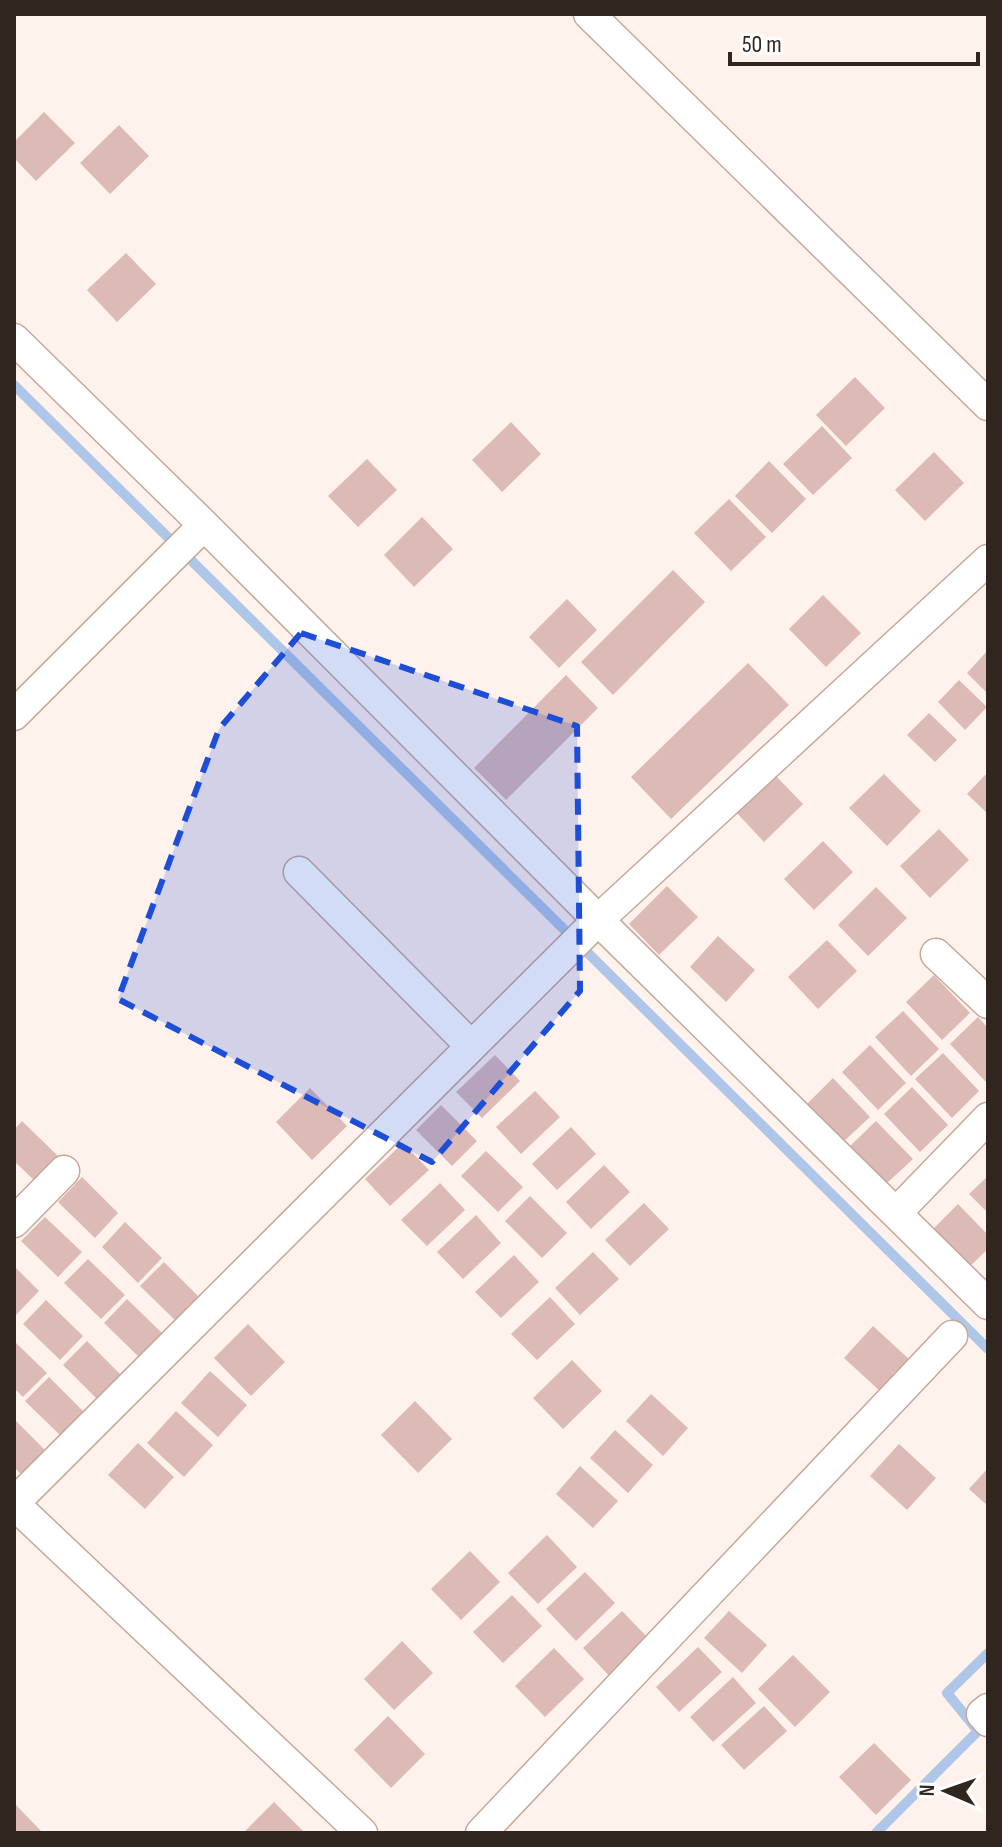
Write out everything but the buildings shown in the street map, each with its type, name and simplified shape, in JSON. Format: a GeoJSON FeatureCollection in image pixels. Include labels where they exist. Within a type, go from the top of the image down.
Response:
{"type":"FeatureCollection","features":[{"type":"Feature","properties":{"kind":"street"},"geometry":{"type":"LineString","coordinates":[[589,14],[988,405]]}},
{"type":"Feature","properties":{"kind":"street"},"geometry":{"type":"LineString","coordinates":[[14,339],[988,1304]]}},
{"type":"Feature","properties":{"kind":"street"},"geometry":{"type":"LineString","coordinates":[[14,715],[204,525]]}},
{"type":"Feature","properties":{"kind":"street"},"geometry":{"type":"LineString","coordinates":[[362,1833],[14,1504],[598,920],[988,560]]}},
{"type":"Feature","properties":{"kind":"street"},"geometry":{"type":"LineString","coordinates":[[299,872],[471,1046]]}},
{"type":"Feature","properties":{"kind":"street"},"geometry":{"type":"LineString","coordinates":[[936,954],[988,1003]]}},
{"type":"Feature","properties":{"kind":"street"},"geometry":{"type":"LineString","coordinates":[[896,1213],[988,1118]]}},
{"type":"Feature","properties":{"kind":"street"},"geometry":{"type":"LineString","coordinates":[[14,1222],[64,1171]]}},
{"type":"Feature","properties":{"kind":"street"},"geometry":{"type":"LineString","coordinates":[[481,1833],[952,1336]]}},
{"type":"Feature","properties":{"kind":"street"},"geometry":{"type":"LineString","coordinates":[[988,1709],[982,1714],[988,1721]]}},
{"type":"Feature","properties":{"kind":"highlighted area"},"geometry":{"type":"Polygon","coordinates":[[[301,633],[577,726],[580,991],[432,1162],[118,999],[219,729],[301,633]]]}},
{"type":"Feature","properties":{"kind":"waterway"},"geometry":{"type":"LineString","coordinates":[[14,385],[988,1349]]}},
{"type":"Feature","properties":{"kind":"waterway"},"geometry":{"type":"LineString","coordinates":[[876,1833],[978,1731],[947,1693],[988,1653]]}}]}
